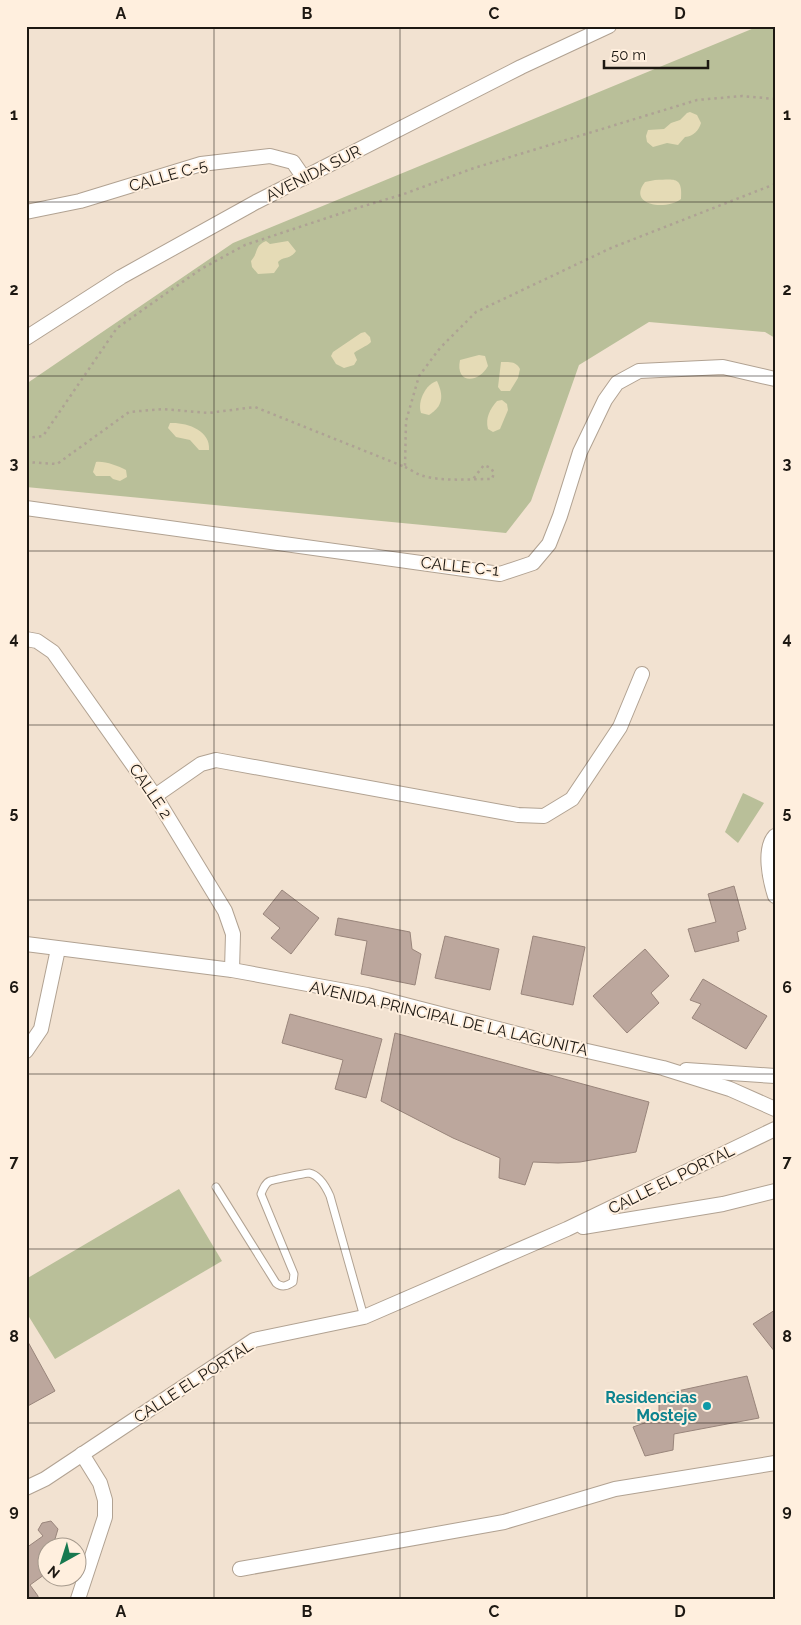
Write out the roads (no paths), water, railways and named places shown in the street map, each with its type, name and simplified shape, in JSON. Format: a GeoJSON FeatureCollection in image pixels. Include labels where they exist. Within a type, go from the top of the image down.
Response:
{"type":"FeatureCollection","features":[{"type":"Feature","properties":{"kind":"street","name":"AVENIDA SUR"},"geometry":{"type":"LineString","coordinates":[[26,338],[121,277],[256,202],[521,68],[609,26]]}},
{"type":"Feature","properties":{"kind":"street","name":"CALLE C-5"},"geometry":{"type":"LineString","coordinates":[[26,212],[80,202],[201,164],[270,156],[293,162],[304,178]]}},
{"type":"Feature","properties":{"kind":"street","name":"CALLE C-1"},"geometry":{"type":"LineString","coordinates":[[26,508],[500,574],[533,563],[548,544],[560,516],[580,452],[605,400],[617,383],[639,371],[723,368],[775,379]]}},
{"type":"Feature","properties":{"kind":"street","name":"CALLE 2"},"geometry":{"type":"LineString","coordinates":[[26,639],[38,641],[53,652],[155,796],[225,910],[232,934],[232,970]]}},
{"type":"Feature","properties":{"kind":"street"},"geometry":{"type":"LineString","coordinates":[[155,796],[201,764],[216,760],[518,815],[544,816],[572,799],[620,727],[642,674]]}},
{"type":"Feature","properties":{"kind":"street"},"geometry":{"type":"LineString","coordinates":[[775,836],[770,841],[768,873],[775,896]]}},
{"type":"Feature","properties":{"kind":"street","name":"AVENIDA PRINCIPAL DE LA LAGUNITA"},"geometry":{"type":"LineString","coordinates":[[26,944],[232,970],[366,995],[556,1044],[663,1068],[730,1089],[775,1109]]}},
{"type":"Feature","properties":{"kind":"street"},"geometry":{"type":"LineString","coordinates":[[26,1051],[41,1028],[58,949]]}},
{"type":"Feature","properties":{"kind":"street","name":"AVENIDA PRINCIPAL DE LA LAGUNITA"},"geometry":{"type":"LineString","coordinates":[[663,1068],[775,1076]]}},
{"type":"Feature","properties":{"kind":"street","name":"CALLE EL PORTAL"},"geometry":{"type":"LineString","coordinates":[[26,1488],[45,1479],[254,1340],[364,1317],[567,1229],[775,1129]]}},
{"type":"Feature","properties":{"kind":"street","name":"CALLE EL PORTAL"},"geometry":{"type":"LineString","coordinates":[[567,1229],[723,1204],[775,1191]]}},
{"type":"Feature","properties":{"kind":"street"},"geometry":{"type":"LineString","coordinates":[[78,1599],[105,1517],[105,1500],[100,1483],[82,1454]]}},
{"type":"Feature","properties":{"kind":"street"},"geometry":{"type":"LineString","coordinates":[[240,1569],[504,1522],[615,1489],[775,1463]]}},
{"type":"Feature","properties":{"kind":"lane"},"geometry":{"type":"LineString","coordinates":[[216,1187],[276,1283],[279,1286],[284,1286],[293,1282],[294,1274],[261,1194],[263,1187],[269,1181],[309,1173],[317,1178],[325,1186],[330,1196],[364,1317]]}},
{"type":"Feature","properties":{"kind":"place","name":"Residencias Mosteje"},"geometry":{"type":"Point","coordinates":[707,1406]}}]}
